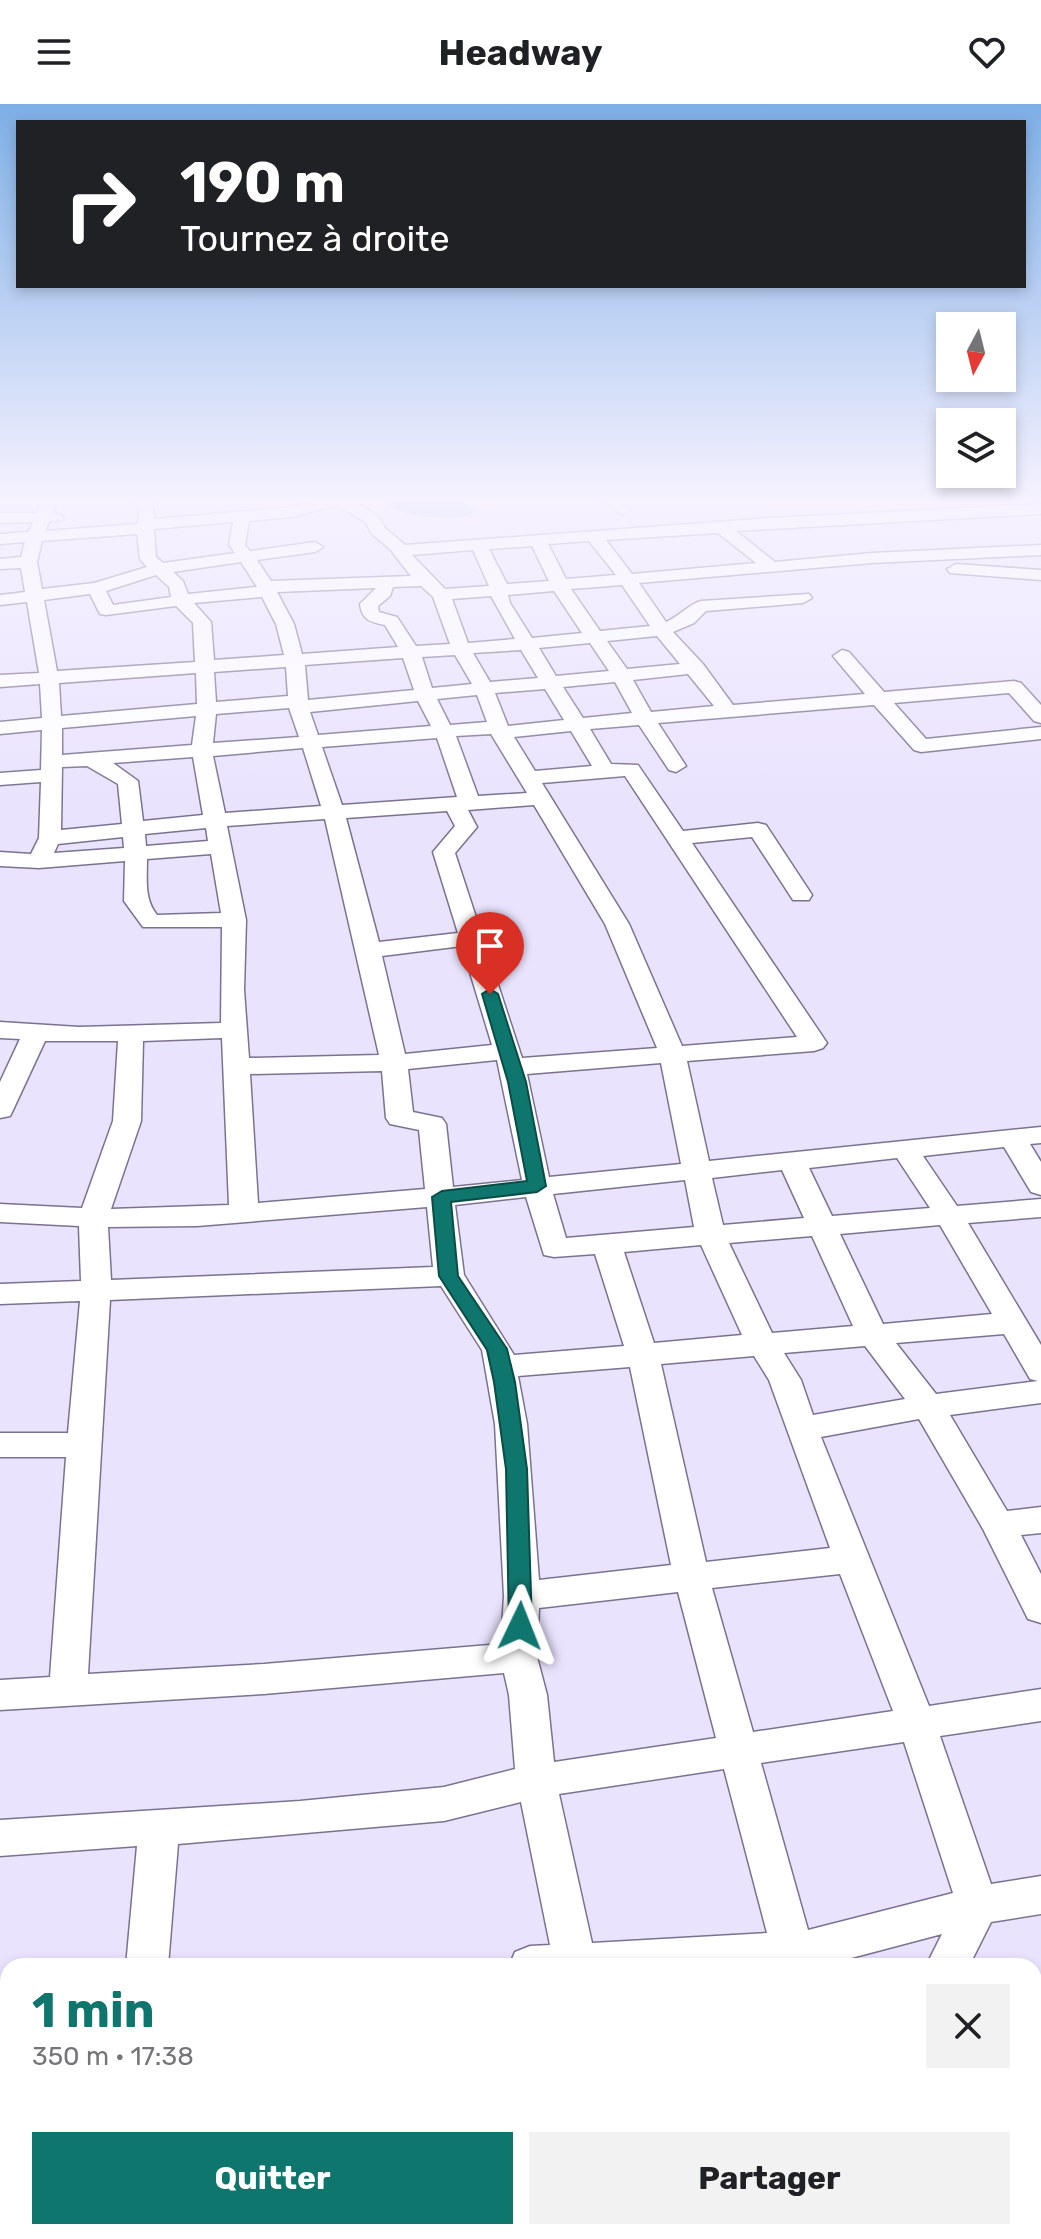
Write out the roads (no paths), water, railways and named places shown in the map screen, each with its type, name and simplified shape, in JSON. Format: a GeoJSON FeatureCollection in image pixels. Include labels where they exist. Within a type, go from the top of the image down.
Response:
{"type":"FeatureCollection","features":[{"type":"Feature","properties":{"kind":"street"},"geometry":{"type":"LineString","coordinates":[[34,599],[49,677],[53,768],[50,838],[39,861]]}},
{"type":"Feature","properties":{"kind":"street"},"geometry":{"type":"LineString","coordinates":[[102,599],[109,611],[188,599]]}},
{"type":"Feature","properties":{"kind":"street"},"geometry":{"type":"LineString","coordinates":[[271,599],[285,624],[295,662],[298,704],[333,810],[369,950],[394,1063],[400,1118],[432,1124],[449,1276],[497,1349],[517,1469],[522,1596],[519,1657],[528,1695],[536,1781],[574,1958]]}},
{"type":"Feature","properties":{"kind":"street"},"geometry":{"type":"LineString","coordinates":[[376,599],[369,604],[370,614],[391,621],[411,653],[425,695],[468,797],[460,804]]}},
{"type":"Feature","properties":{"kind":"street"},"geometry":{"type":"LineString","coordinates":[[443,599],[461,649],[484,689],[500,730],[617,924],[673,1056],[710,1234],[763,1344],[785,1380],[801,1429],[917,1724],[978,1905],[951,1958]]}},
{"type":"Feature","properties":{"kind":"street"},"geometry":{"type":"LineString","coordinates":[[501,599],[605,771]]}},
{"type":"Feature","properties":{"kind":"street"},"geometry":{"type":"LineString","coordinates":[[569,599],[622,676],[676,766]]}},
{"type":"Feature","properties":{"kind":"street"},"geometry":{"type":"LineString","coordinates":[[641,599],[662,630],[696,668],[727,710]]}},
{"type":"Feature","properties":{"kind":"street"},"geometry":{"type":"LineString","coordinates":[[696,599],[701,606]]}},
{"type":"Feature","properties":{"kind":"street"},"geometry":{"type":"LineString","coordinates":[[0,681],[295,662],[596,637],[662,630],[688,619],[701,606],[795,599]]}},
{"type":"Feature","properties":{"kind":"street"},"geometry":{"type":"LineString","coordinates":[[181,601],[202,622],[207,707],[202,750],[234,920],[236,1066],[244,1212]]}},
{"type":"Feature","properties":{"kind":"street"},"geometry":{"type":"LineString","coordinates":[[842,656],[921,746],[1041,733]]}},
{"type":"Feature","properties":{"kind":"street"},"geometry":{"type":"LineString","coordinates":[[0,728],[207,707],[425,695],[696,668]]}},
{"type":"Feature","properties":{"kind":"street"},"geometry":{"type":"LineString","coordinates":[[0,779],[92,760],[202,750],[500,730],[1014,687],[1041,717]]}},
{"type":"Feature","properties":{"kind":"street"},"geometry":{"type":"LineString","coordinates":[[92,760],[128,781],[136,854],[136,901],[144,916],[151,922],[234,920]]}},
{"type":"Feature","properties":{"kind":"street"},"geometry":{"type":"LineString","coordinates":[[50,838],[333,810],[460,804],[605,771],[631,769],[814,1043],[673,1056],[236,1066]]}},
{"type":"Feature","properties":{"kind":"street"},"geometry":{"type":"LineString","coordinates":[[460,804],[466,827],[444,852],[517,1082],[537,1186],[554,1248],[1041,1208]]}},
{"type":"Feature","properties":{"kind":"street"},"geometry":{"type":"LineString","coordinates":[[679,838],[758,830],[801,895]]}},
{"type":"Feature","properties":{"kind":"street"},"geometry":{"type":"LineString","coordinates":[[0,859],[39,861],[221,847]]}},
{"type":"Feature","properties":{"kind":"street"},"geometry":{"type":"LineString","coordinates":[[369,950],[473,938]]}},
{"type":"Feature","properties":{"kind":"street"},"geometry":{"type":"LineString","coordinates":[[0,1030],[131,1033],[235,1030]]}},
{"type":"Feature","properties":{"kind":"street"},"geometry":{"type":"LineString","coordinates":[[0,1110],[36,1033]]}},
{"type":"Feature","properties":{"kind":"street"},"geometry":{"type":"LineString","coordinates":[[68,1691],[96,1290],[93,1218],[127,1121],[131,1033]]}},
{"type":"Feature","properties":{"kind":"street"},"geometry":{"type":"LineString","coordinates":[[0,1213],[93,1218],[197,1217],[442,1197],[1041,1135]]}},
{"type":"Feature","properties":{"kind":"street"},"geometry":{"type":"LineString","coordinates":[[1012,1137],[1041,1186]]}},
{"type":"Feature","properties":{"kind":"street"},"geometry":{"type":"LineString","coordinates":[[904,1148],[948,1214],[1011,1323],[1037,1358]]}},
{"type":"Feature","properties":{"kind":"street"},"geometry":{"type":"LineString","coordinates":[[791,1159],[872,1334],[928,1406],[998,1525],[1041,1609]]}},
{"type":"Feature","properties":{"kind":"street"},"geometry":{"type":"LineString","coordinates":[[607,1244],[642,1353],[691,1575],[738,1751],[805,1956]]}},
{"type":"Feature","properties":{"kind":"street"},"geometry":{"type":"LineString","coordinates":[[0,1294],[449,1276]]}},
{"type":"Feature","properties":{"kind":"street"},"geometry":{"type":"LineString","coordinates":[[501,1367],[1011,1323]]}},
{"type":"Feature","properties":{"kind":"street"},"geometry":{"type":"LineString","coordinates":[[801,1429],[928,1406],[1041,1392]]}},
{"type":"Feature","properties":{"kind":"street"},"geometry":{"type":"LineString","coordinates":[[0,1445],[83,1445]]}},
{"type":"Feature","properties":{"kind":"street"},"geometry":{"type":"LineString","coordinates":[[998,1525],[1041,1520]]}},
{"type":"Feature","properties":{"kind":"street"},"geometry":{"type":"LineString","coordinates":[[522,1596],[852,1559]]}},
{"type":"Feature","properties":{"kind":"street"},"geometry":{"type":"LineString","coordinates":[[0,1695],[264,1679],[519,1657]]}},
{"type":"Feature","properties":{"kind":"street"},"geometry":{"type":"LineString","coordinates":[[0,1838],[300,1818],[444,1804],[536,1781],[1041,1705]]}},
{"type":"Feature","properties":{"kind":"street"},"geometry":{"type":"LineString","coordinates":[[148,1958],[159,1828]]}},
{"type":"Feature","properties":{"kind":"street"},"geometry":{"type":"LineString","coordinates":[[748,1958],[805,1956],[978,1905],[1041,1895]]}}]}
